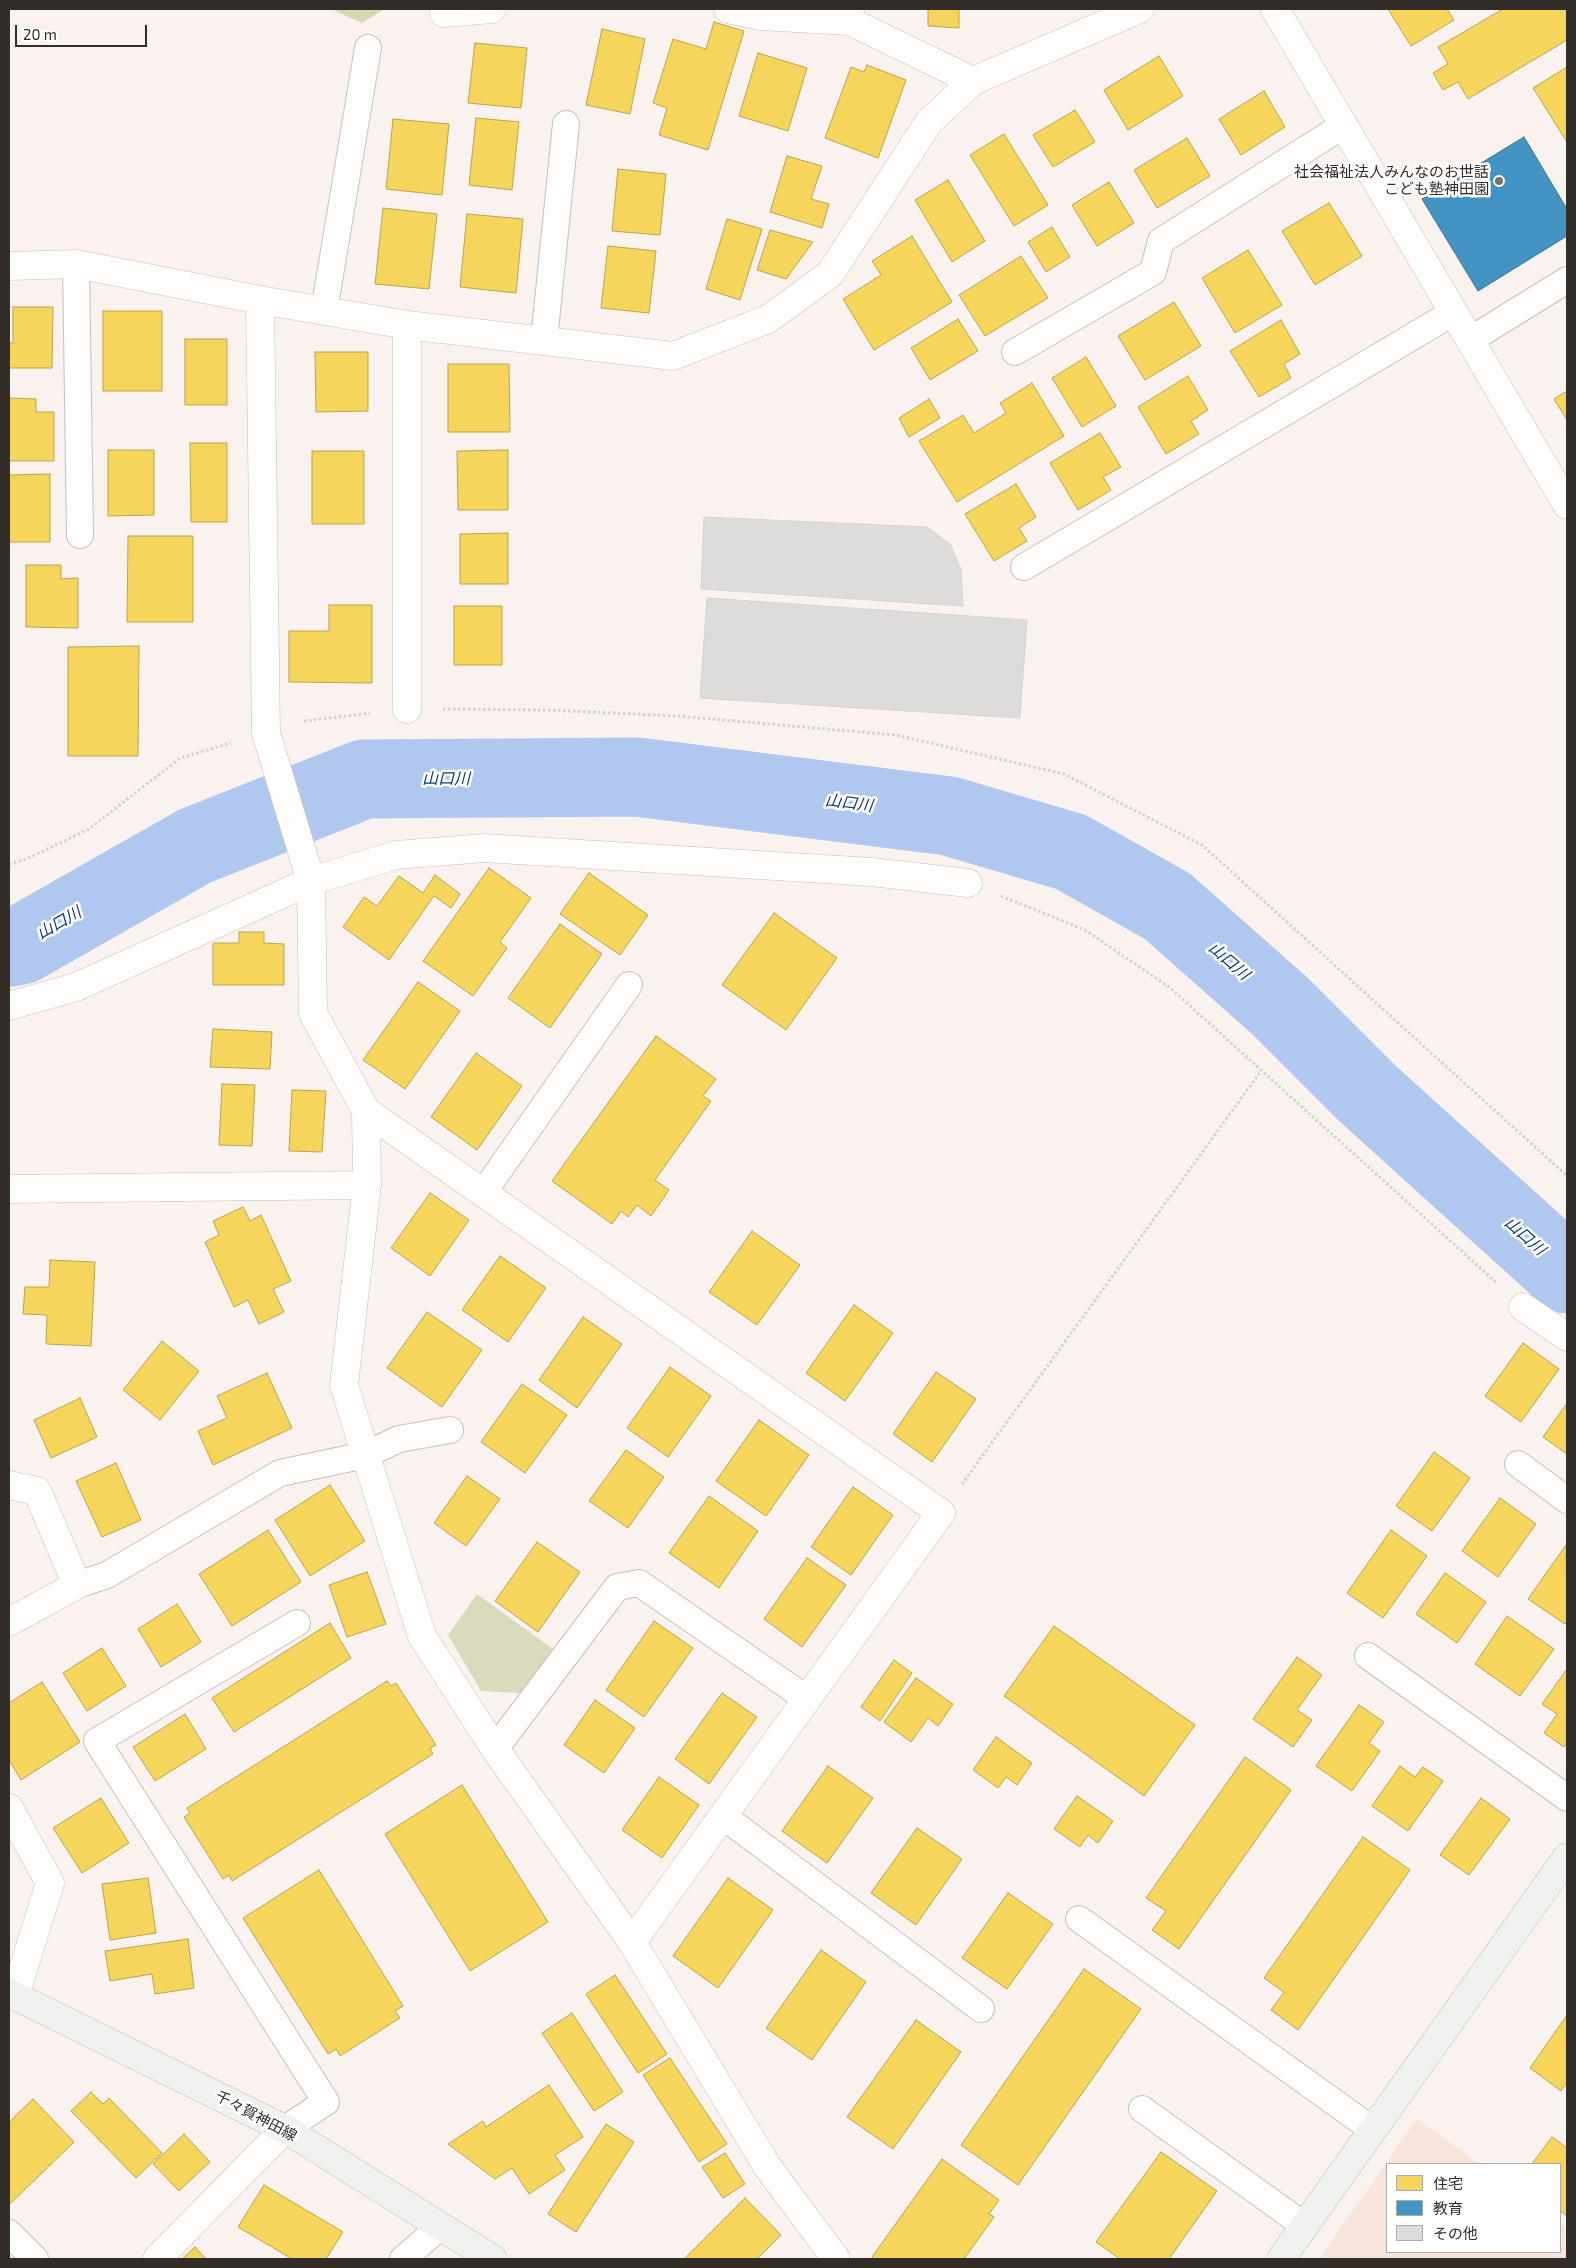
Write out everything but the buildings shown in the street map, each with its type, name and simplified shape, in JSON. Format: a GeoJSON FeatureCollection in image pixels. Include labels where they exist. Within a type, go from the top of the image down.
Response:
{"type":"FeatureCollection","features":[{"type":"Feature","properties":{"kind":"main road"},"geometry":{"type":"LineString","coordinates":[[1281,2259],[1567,1857]]}},
{"type":"Feature","properties":{"kind":"main road","name":"千々賀神田線"},"geometry":{"type":"LineString","coordinates":[[12,1994],[284,2129],[493,2259]]}},
{"type":"Feature","properties":{"kind":"street"},"geometry":{"type":"LineString","coordinates":[[444,13],[492,9]]}},
{"type":"Feature","properties":{"kind":"street"},"geometry":{"type":"LineString","coordinates":[[728,9],[760,16],[850,15],[973,81]]}},
{"type":"Feature","properties":{"kind":"street"},"geometry":{"type":"LineString","coordinates":[[9,266],[76,264],[260,300],[407,325],[673,356],[768,319],[830,274],[929,122],[973,81],[1140,9]]}},
{"type":"Feature","properties":{"kind":"street"},"geometry":{"type":"LineString","coordinates":[[1275,9],[1567,505]]}},
{"type":"Feature","properties":{"kind":"street"},"geometry":{"type":"LineString","coordinates":[[260,300],[266,733],[312,881],[313,1013],[366,1111],[941,1512],[632,1942]]}},
{"type":"Feature","properties":{"kind":"street"},"geometry":{"type":"LineString","coordinates":[[407,325],[407,709]]}},
{"type":"Feature","properties":{"kind":"street"},"geometry":{"type":"LineString","coordinates":[[9,1006],[76,987],[312,881],[396,855],[484,848],[872,872],[968,883]]}},
{"type":"Feature","properties":{"kind":"street"},"geometry":{"type":"LineString","coordinates":[[366,1111],[367,1185],[344,1385],[422,1636],[495,1749],[632,1942],[766,2166],[836,2259]]}},
{"type":"Feature","properties":{"kind":"street"},"geometry":{"type":"LineString","coordinates":[[9,1189],[367,1185]]}},
{"type":"Feature","properties":{"kind":"street"},"geometry":{"type":"LineString","coordinates":[[1523,1307],[1567,1337]]}},
{"type":"Feature","properties":{"kind":"street"},"geometry":{"type":"LineString","coordinates":[[9,1485],[37,1491],[77,1585],[9,1622]]}},
{"type":"Feature","properties":{"kind":"street"},"geometry":{"type":"LineString","coordinates":[[9,1808],[50,1883],[12,1994]]}},
{"type":"Feature","properties":{"kind":"street"},"geometry":{"type":"LineString","coordinates":[[157,2259],[284,2129]]}},
{"type":"Feature","properties":{"kind":"lane"},"geometry":{"type":"LineString","coordinates":[[324,311],[368,48]]}},
{"type":"Feature","properties":{"kind":"lane"},"geometry":{"type":"LineString","coordinates":[[544,340],[566,124]]}},
{"type":"Feature","properties":{"kind":"lane"},"geometry":{"type":"LineString","coordinates":[[1015,352],[1153,272],[1161,241],[1344,125]]}},
{"type":"Feature","properties":{"kind":"lane"},"geometry":{"type":"LineString","coordinates":[[76,264],[80,535]]}},
{"type":"Feature","properties":{"kind":"lane"},"geometry":{"type":"LineString","coordinates":[[1470,340],[1567,280]]}},
{"type":"Feature","properties":{"kind":"lane"},"geometry":{"type":"LineString","coordinates":[[1024,567],[1454,312]]}},
{"type":"Feature","properties":{"kind":"lane"},"geometry":{"type":"LineString","coordinates":[[483,1192],[629,985]]}},
{"type":"Feature","properties":{"kind":"lane"},"geometry":{"type":"LineString","coordinates":[[77,1585],[107,1575],[280,1472],[365,1455],[399,1439],[450,1430]]}},
{"type":"Feature","properties":{"kind":"lane"},"geometry":{"type":"LineString","coordinates":[[1518,1464],[1567,1500]]}},
{"type":"Feature","properties":{"kind":"lane"},"geometry":{"type":"LineString","coordinates":[[495,1749],[617,1588],[639,1583],[807,1699]]}},
{"type":"Feature","properties":{"kind":"lane"},"geometry":{"type":"LineString","coordinates":[[284,2129],[326,2102],[97,1741],[296,1623]]}},
{"type":"Feature","properties":{"kind":"lane"},"geometry":{"type":"LineString","coordinates":[[1368,1656],[1567,1798]]}},
{"type":"Feature","properties":{"kind":"lane"},"geometry":{"type":"LineString","coordinates":[[723,1816],[981,2008]]}},
{"type":"Feature","properties":{"kind":"lane"},"geometry":{"type":"LineString","coordinates":[[1079,1919],[1373,2130]]}},
{"type":"Feature","properties":{"kind":"lane"},"geometry":{"type":"LineString","coordinates":[[1142,2109],[1305,2226]]}},
{"type":"Feature","properties":{"kind":"lane"},"geometry":{"type":"LineString","coordinates":[[403,2259],[440,2226]]}},
{"type":"Feature","properties":{"kind":"lane"},"geometry":{"type":"LineString","coordinates":[[9,2233],[35,2259]]}},
{"type":"Feature","properties":{"kind":"path"},"geometry":{"type":"LineString","coordinates":[[9,864],[24,860],[89,829],[180,758],[311,719],[407,709],[547,710],[677,716],[896,735],[1064,774],[1202,845],[1567,1176]]}},
{"type":"Feature","properties":{"kind":"path"},"geometry":{"type":"LineString","coordinates":[[968,883],[1085,930],[1169,987],[1523,1307]]}},
{"type":"Feature","properties":{"kind":"path"},"geometry":{"type":"LineString","coordinates":[[941,1512],[1260,1071]]}},
{"type":"Feature","properties":{"kind":"shaded area"},"geometry":{"type":"Polygon","coordinates":[[[1417,2119],[1479,2163],[1386,2163],[1417,2119]]]}},
{"type":"Feature","properties":{"kind":"shaded area"},"geometry":{"type":"Polygon","coordinates":[[[1386,2163],[1386,2253],[1561,2253],[1561,2223],[1567,2228],[1567,2259],[1319,2259],[1386,2163]]]}},
{"type":"Feature","properties":{"kind":"green space"},"geometry":{"type":"Polygon","coordinates":[[[331,9],[384,9],[362,23],[331,9]]]}},
{"type":"Feature","properties":{"kind":"green space"},"geometry":{"type":"Polygon","coordinates":[[[477,1594],[553,1649],[522,1693],[481,1691],[448,1635],[477,1594]]]}},
{"type":"Feature","properties":{"kind":"waterway","name":"山口川"},"geometry":{"type":"LineString","coordinates":[[9,947],[21,945],[195,846],[364,779],[637,777],[949,816],[1071,852],[1167,906],[1280,1006],[1367,1093],[1567,1274]]}},
{"type":"Feature","properties":{"kind":"place","name":"社会福祉法人みんなのお世話 こども塾神田園"},"geometry":{"type":"Point","coordinates":[1499,181]}}]}
